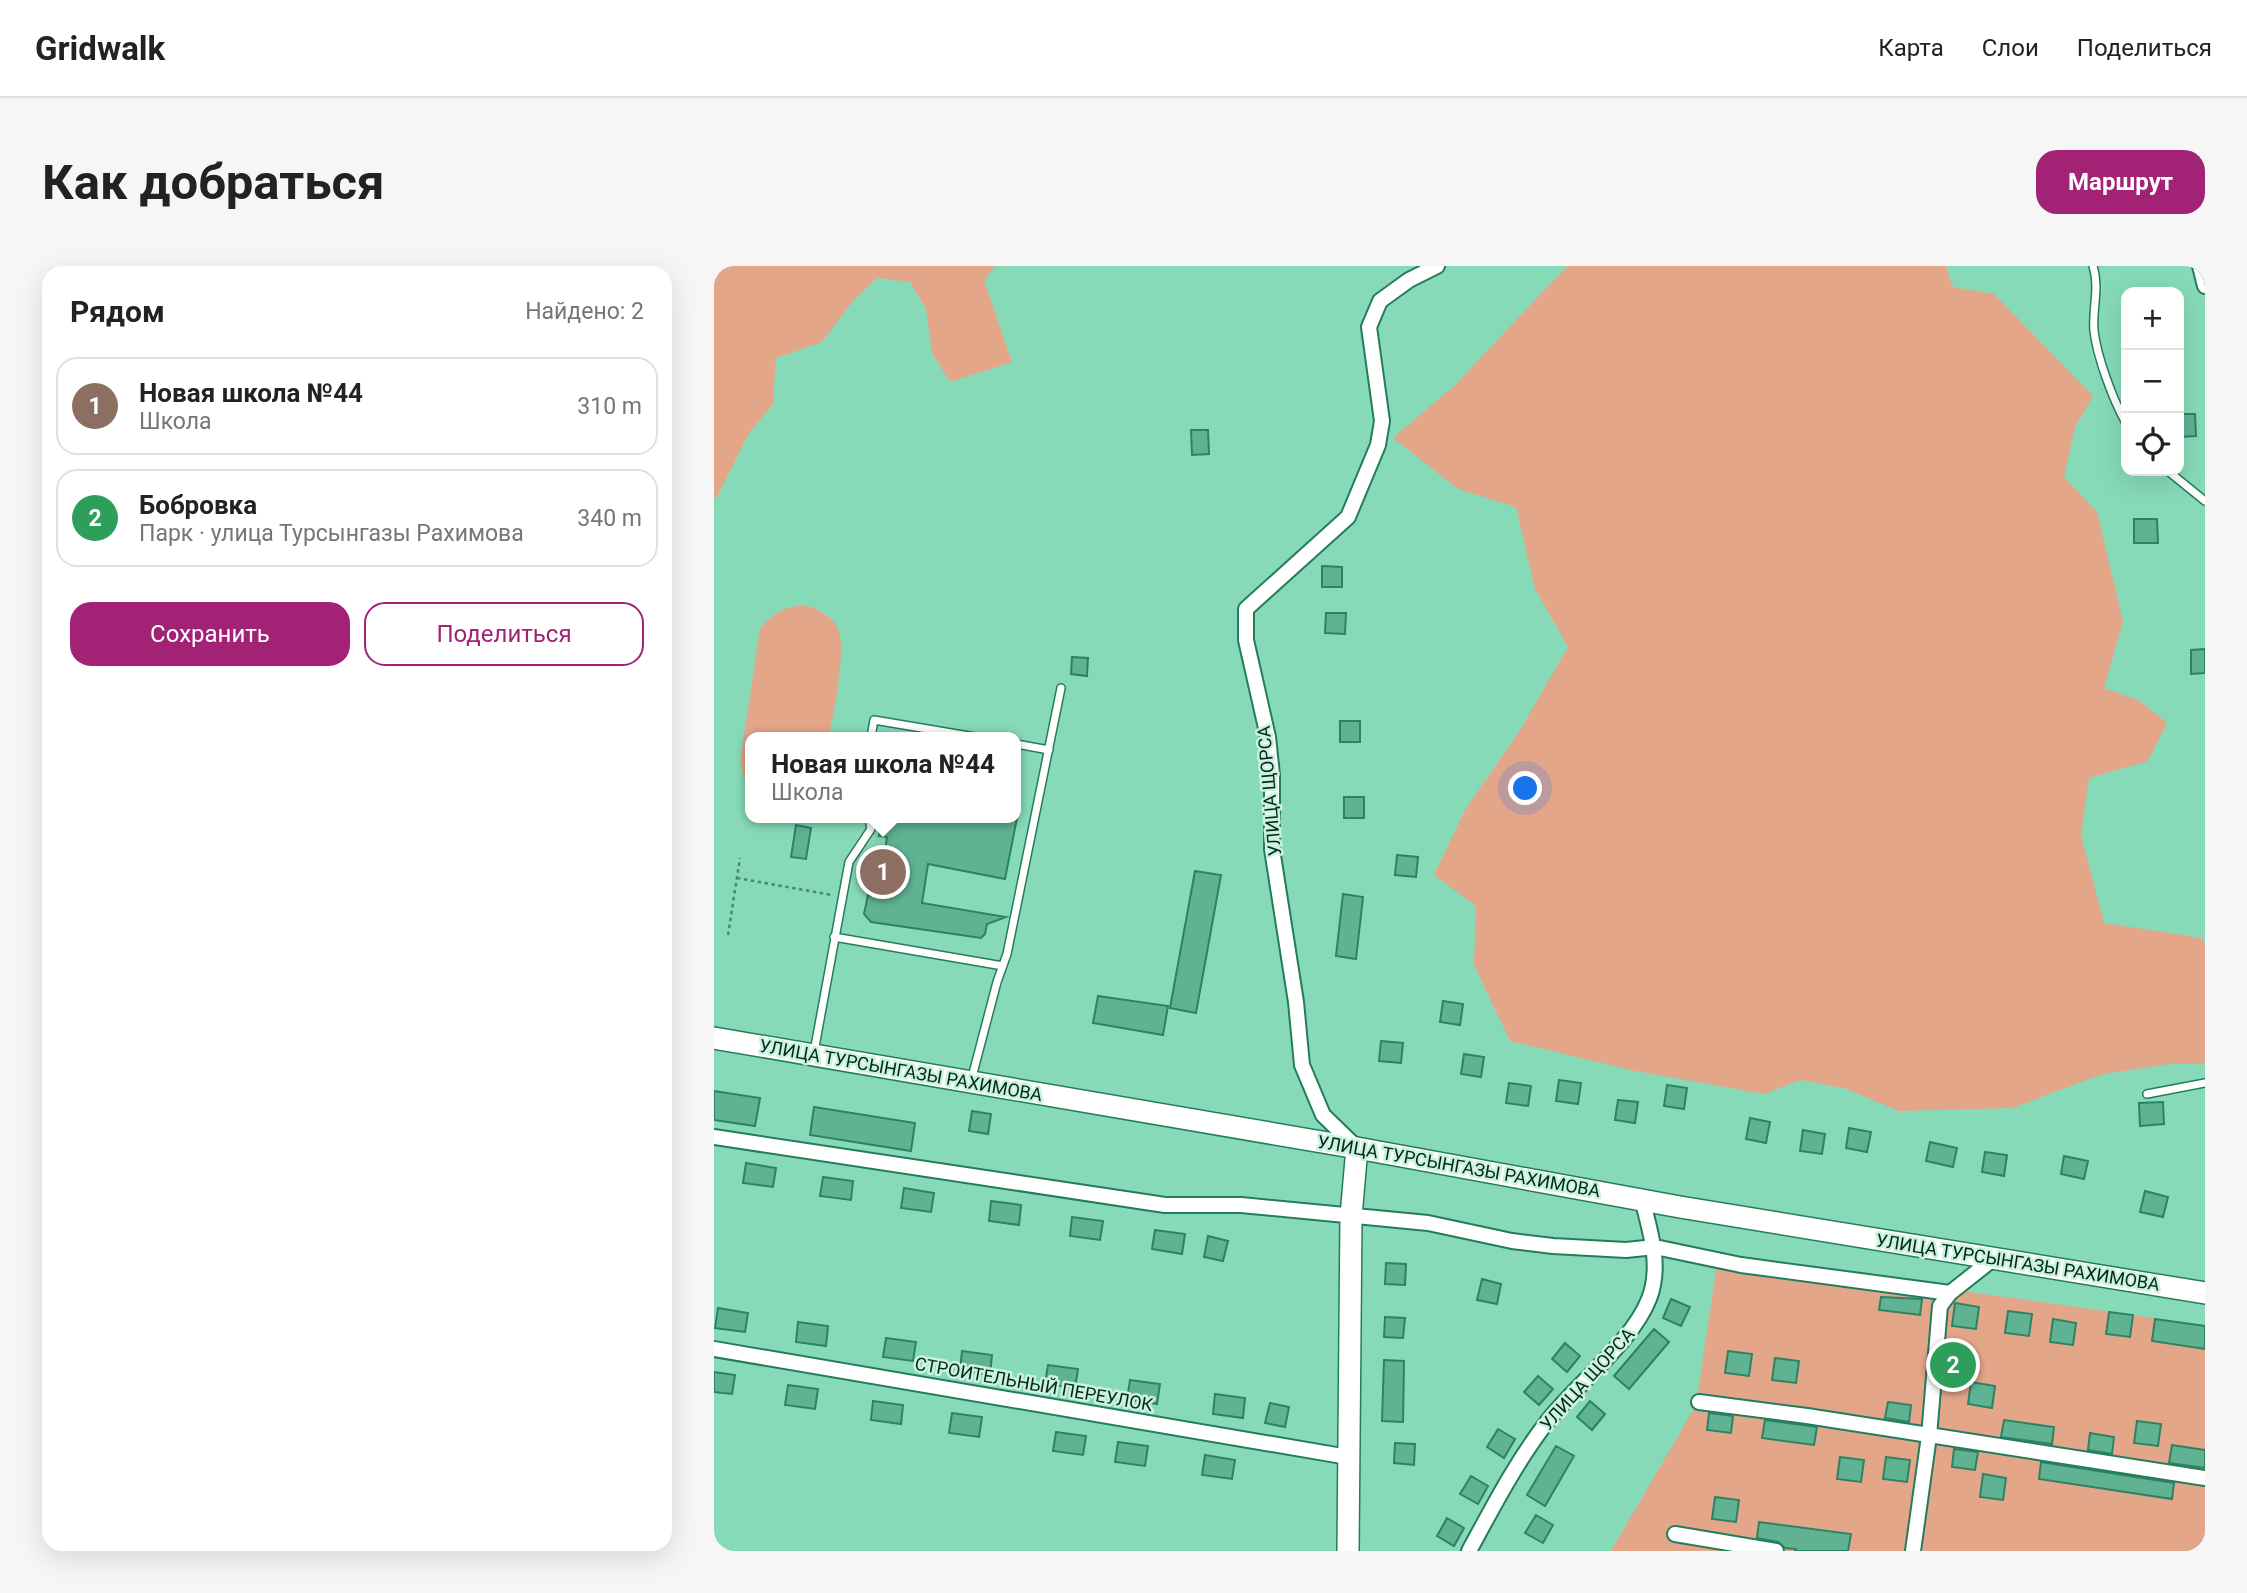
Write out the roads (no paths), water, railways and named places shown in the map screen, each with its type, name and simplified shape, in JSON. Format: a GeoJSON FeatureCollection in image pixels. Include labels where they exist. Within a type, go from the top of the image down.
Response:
{"type":"FeatureCollection","features":[{"type":"Feature","properties":{"kind":"street","name":"УЛИЦА ЩОРСА"},"geometry":{"type":"LineString","coordinates":[[1357,1148],[1323,1115],[1302,1065],[1296,1002],[1272,849],[1272,775],[1268,737],[1246,640],[1246,609],[1348,517],[1378,445],[1382,421],[1369,327],[1380,301],[1409,280],[1437,266]]}},
{"type":"Feature","properties":{"kind":"street"},"geometry":{"type":"LineString","coordinates":[[2200,266],[2205,286]]}},
{"type":"Feature","properties":{"kind":"street","name":"УЛИЦА ТУРСЫНГАЗЫ РАХИМОВА"},"geometry":{"type":"LineString","coordinates":[[714,1038],[1993,1259],[2204,1292]]}},
{"type":"Feature","properties":{"kind":"street"},"geometry":{"type":"LineString","coordinates":[[714,1137],[1165,1205],[1241,1205],[1428,1223],[1512,1241],[1553,1246],[1626,1250],[1655,1247],[1741,1265],[1950,1293]]}},
{"type":"Feature","properties":{"kind":"street"},"geometry":{"type":"LineString","coordinates":[[1348,1551],[1351,1216],[1357,1148]]}},
{"type":"Feature","properties":{"kind":"street"},"geometry":{"type":"LineString","coordinates":[[1642,1199],[1655,1247]]}},
{"type":"Feature","properties":{"kind":"street","name":"УЛИЦА ЩОРСА"},"geometry":{"type":"LineString","coordinates":[[1469,1551],[1521,1459],[1547,1422],[1637,1323],[1650,1297],[1655,1247]]}},
{"type":"Feature","properties":{"kind":"street"},"geometry":{"type":"LineString","coordinates":[[1913,1551],[1929,1436],[1940,1306],[1950,1293],[1993,1259]]}},
{"type":"Feature","properties":{"kind":"street","name":"СТРОИТЕЛЬНЫЙ ПЕРЕУЛОК"},"geometry":{"type":"LineString","coordinates":[[714,1349],[1348,1457]]}},
{"type":"Feature","properties":{"kind":"street"},"geometry":{"type":"LineString","coordinates":[[1699,1402],[1807,1416],[2205,1478]]}},
{"type":"Feature","properties":{"kind":"street"},"geometry":{"type":"LineString","coordinates":[[1675,1534],[1776,1551]]}},
{"type":"Feature","properties":{"kind":"lane"},"geometry":{"type":"LineString","coordinates":[[2093,266],[2097,295],[2094,331],[2108,384],[2121,413]]}},
{"type":"Feature","properties":{"kind":"lane"},"geometry":{"type":"LineString","coordinates":[[2174,476],[2205,501]]}},
{"type":"Feature","properties":{"kind":"lane"},"geometry":{"type":"LineString","coordinates":[[970,1082],[996,982],[1003,966],[1061,688]]}},
{"type":"Feature","properties":{"kind":"lane"},"geometry":{"type":"LineString","coordinates":[[872,732],[874,720],[945,732]]}},
{"type":"Feature","properties":{"kind":"lane"},"geometry":{"type":"LineString","coordinates":[[1021,745],[1049,750]]}},
{"type":"Feature","properties":{"kind":"lane"},"geometry":{"type":"LineString","coordinates":[[813,1055],[849,862],[871,829],[870,823]]}},
{"type":"Feature","properties":{"kind":"lane"},"geometry":{"type":"LineString","coordinates":[[834,937],[1003,966]]}},
{"type":"Feature","properties":{"kind":"lane"},"geometry":{"type":"LineString","coordinates":[[2147,1094],[2205,1083]]}},
{"type":"Feature","properties":{"kind":"place","name":"Новая школа №44"},"geometry":{"type":"Point","coordinates":[883,872]}},
{"type":"Feature","properties":{"kind":"place","name":"Бобровка"},"geometry":{"type":"Point","coordinates":[1953,1365]}}]}
